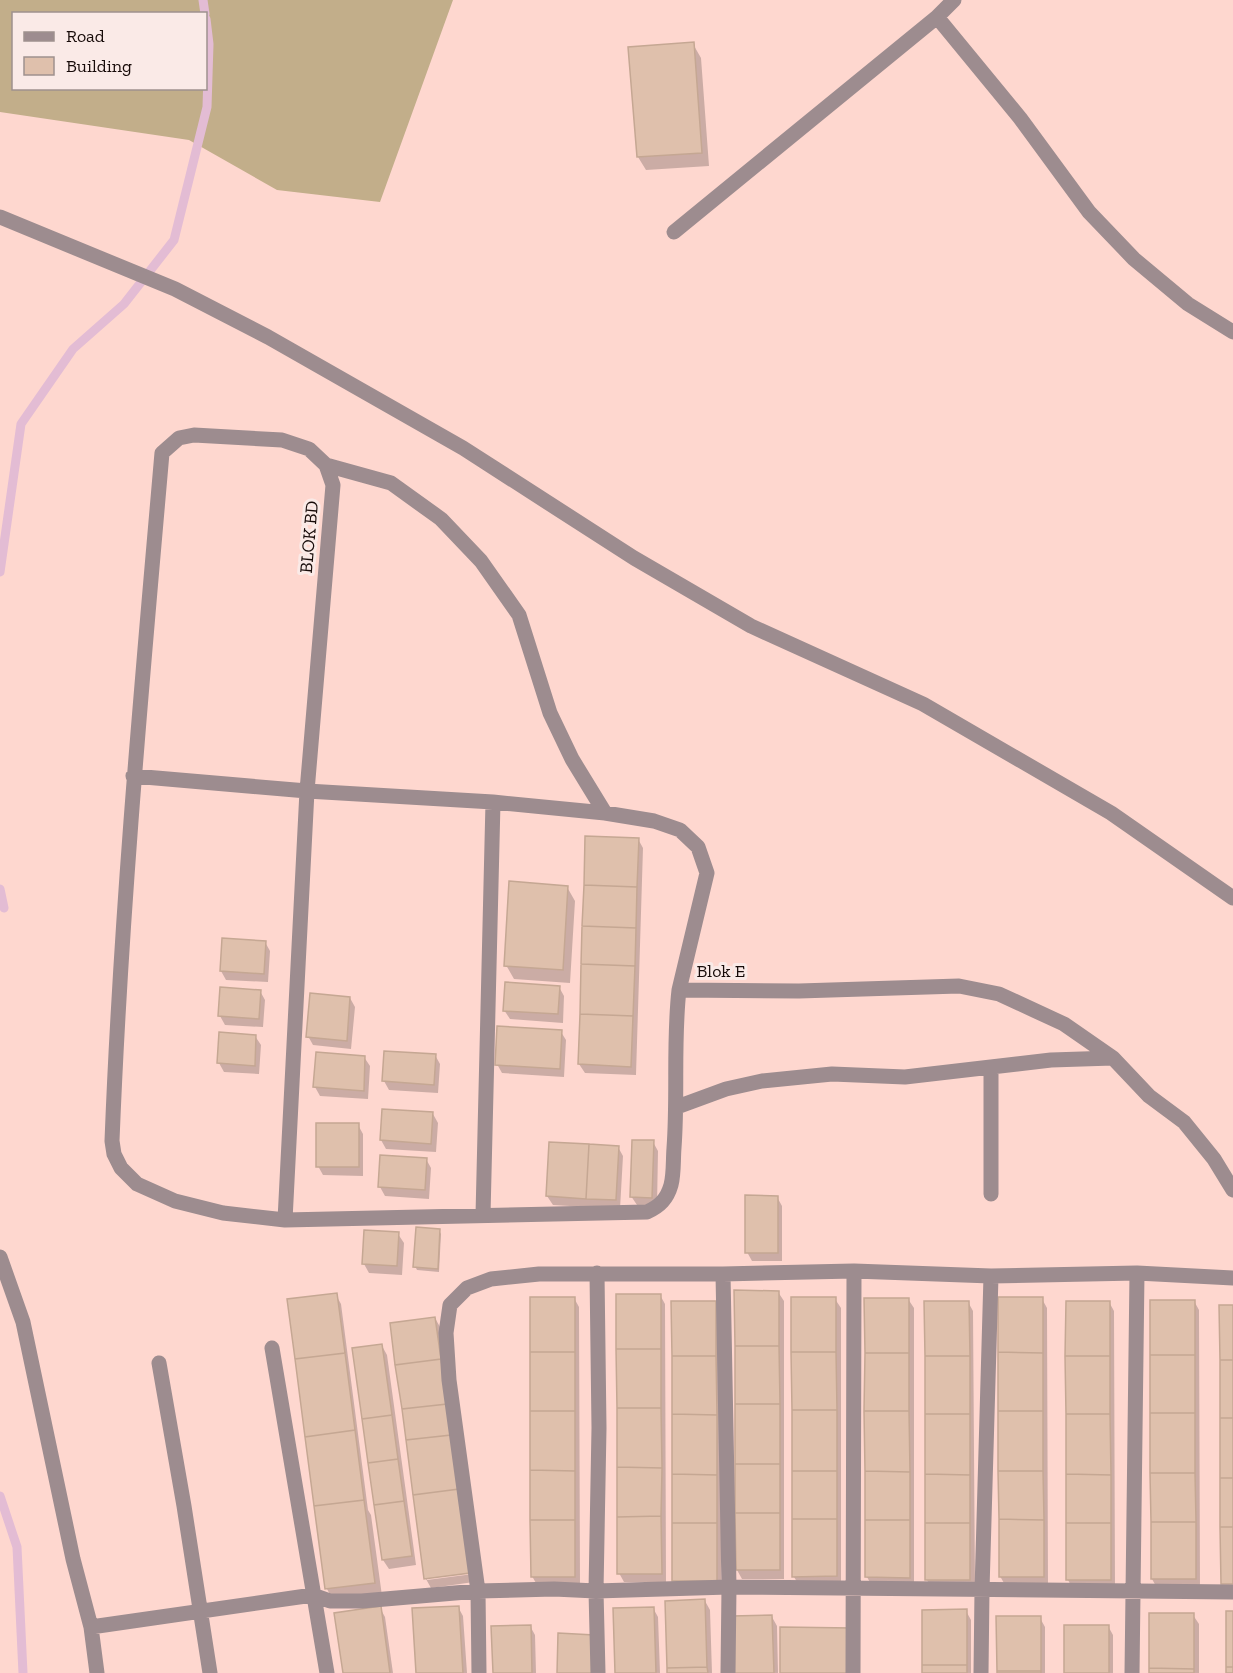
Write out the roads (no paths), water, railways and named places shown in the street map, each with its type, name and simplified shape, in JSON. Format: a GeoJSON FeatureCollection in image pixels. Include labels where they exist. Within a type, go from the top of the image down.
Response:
{"type":"FeatureCollection","features":[{"type":"Feature","properties":{"kind":"street"},"geometry":{"type":"LineString","coordinates":[[674,232],[937,17],[954,0]]}},
{"type":"Feature","properties":{"kind":"street"},"geometry":{"type":"LineString","coordinates":[[937,17],[1020,118],[1089,212],[1134,259],[1188,304],[1233,332]]}},
{"type":"Feature","properties":{"kind":"street"},"geometry":{"type":"LineString","coordinates":[[0,217],[175,289],[268,337],[462,448],[634,558],[752,626],[922,704],[1111,813],[1233,898]]}},
{"type":"Feature","properties":{"kind":"street"},"geometry":{"type":"LineString","coordinates":[[605,813],[572,759],[550,713],[519,615],[481,561],[441,519],[391,483],[326,465],[309,449],[282,440],[194,435],[179,438],[162,453],[133,776],[116,1032],[112,1141],[114,1154],[121,1168],[137,1184],[175,1201],[223,1213],[285,1220],[647,1212],[658,1207],[665,1200],[671,1185],[677,1107],[677,1010],[680,990]]}},
{"type":"Feature","properties":{"kind":"street","name":"BLOK BD"},"geometry":{"type":"LineString","coordinates":[[285,1220],[307,791],[333,485],[326,465]]}},
{"type":"Feature","properties":{"kind":"street","name":"Blok E"},"geometry":{"type":"LineString","coordinates":[[133,776],[307,791],[493,802],[605,813],[654,821],[680,830],[698,847],[706,873],[680,990],[959,986],[999,994],[1064,1024],[1113,1058],[1149,1096],[1184,1122],[1214,1159],[1233,1190]]}},
{"type":"Feature","properties":{"kind":"street"},"geometry":{"type":"LineString","coordinates":[[483,1215],[493,802]]}},
{"type":"Feature","properties":{"kind":"street"},"geometry":{"type":"LineString","coordinates":[[677,1107],[726,1089],[762,1081],[832,1074],[905,1077],[1051,1060],[1113,1058]]}},
{"type":"Feature","properties":{"kind":"street"},"geometry":{"type":"LineString","coordinates":[[991,1067],[991,1194]]}},
{"type":"Feature","properties":{"kind":"street"},"geometry":{"type":"LineString","coordinates":[[0,1257],[23,1322],[73,1558],[91,1627],[97,1673]]}},
{"type":"Feature","properties":{"kind":"street"},"geometry":{"type":"LineString","coordinates":[[854,1271],[854,1673]]}},
{"type":"Feature","properties":{"kind":"street"},"geometry":{"type":"LineString","coordinates":[[479,1673],[478,1591],[449,1380],[446,1333],[450,1305],[467,1288],[490,1280],[538,1274],[597,1273],[723,1274],[854,1271],[991,1276],[1137,1273],[1233,1278]]}},
{"type":"Feature","properties":{"kind":"street"},"geometry":{"type":"LineString","coordinates":[[597,1273],[598,1673]]}},
{"type":"Feature","properties":{"kind":"street"},"geometry":{"type":"LineString","coordinates":[[1132,1673],[1137,1273]]}},
{"type":"Feature","properties":{"kind":"street"},"geometry":{"type":"LineString","coordinates":[[723,1274],[729,1587],[728,1673]]}},
{"type":"Feature","properties":{"kind":"street"},"geometry":{"type":"LineString","coordinates":[[981,1673],[991,1276]]}},
{"type":"Feature","properties":{"kind":"street"},"geometry":{"type":"LineString","coordinates":[[272,1348],[327,1673]]}},
{"type":"Feature","properties":{"kind":"street"},"geometry":{"type":"LineString","coordinates":[[159,1363],[210,1673]]}},
{"type":"Feature","properties":{"kind":"street"},"geometry":{"type":"LineString","coordinates":[[91,1627],[313,1595],[330,1601],[362,1601],[478,1591],[554,1589],[596,1591],[729,1587],[1233,1592]]}},
{"type":"Feature","properties":{"kind":"waterway"},"geometry":{"type":"LineString","coordinates":[[203,0],[205,12]]}},
{"type":"Feature","properties":{"kind":"waterway"},"geometry":{"type":"LineString","coordinates":[[0,572],[21,424],[73,349],[124,304],[174,240],[207,107],[209,44],[207,27]]}},
{"type":"Feature","properties":{"kind":"waterway"},"geometry":{"type":"LineString","coordinates":[[0,889],[4,908]]}},
{"type":"Feature","properties":{"kind":"waterway"},"geometry":{"type":"LineString","coordinates":[[0,1496],[17,1547],[23,1673]]}}]}
